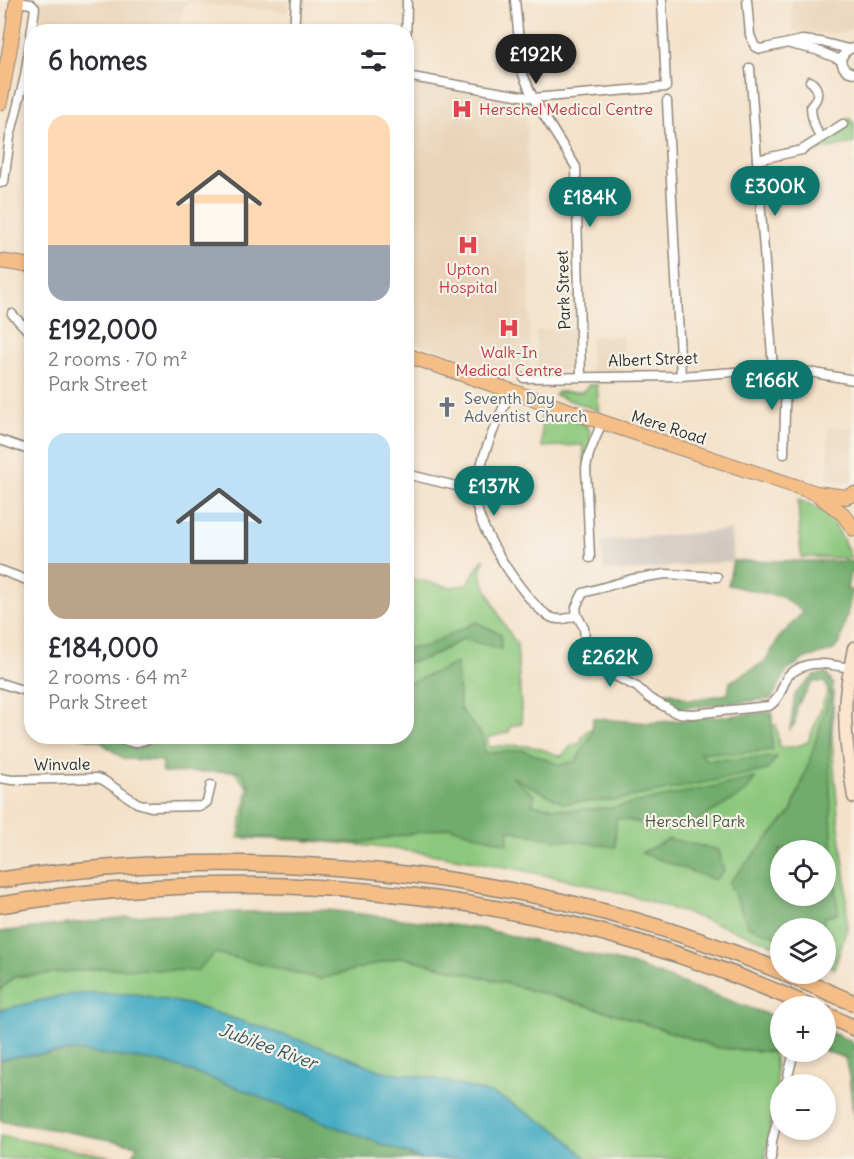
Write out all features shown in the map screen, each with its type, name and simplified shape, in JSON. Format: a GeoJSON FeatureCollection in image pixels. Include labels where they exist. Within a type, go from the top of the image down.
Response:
{"type":"FeatureCollection","features":[{"type":"Feature","properties":{"kind":"highway"},"geometry":{"type":"LineString","coordinates":[[0,880],[58,872],[190,863],[283,864],[414,874],[507,889],[595,909],[731,951],[770,967]]}},
{"type":"Feature","properties":{"kind":"highway"},"geometry":{"type":"LineString","coordinates":[[0,905],[76,894],[177,886],[270,885],[381,892],[466,904],[567,923],[700,963],[784,996]]}},
{"type":"Feature","properties":{"kind":"highway"},"geometry":{"type":"LineString","coordinates":[[809,984],[854,1003]]}},
{"type":"Feature","properties":{"kind":"highway"},"geometry":{"type":"LineString","coordinates":[[836,1019],[854,1028]]}},
{"type":"Feature","properties":{"kind":"main road"},"geometry":{"type":"LineString","coordinates":[[0,103],[6,42],[17,1]]}},
{"type":"Feature","properties":{"kind":"main road"},"geometry":{"type":"LineString","coordinates":[[0,261],[24,265]]}},
{"type":"Feature","properties":{"kind":"main road"},"geometry":{"type":"LineString","coordinates":[[414,358],[511,391]]}},
{"type":"Feature","properties":{"kind":"main road","name":"Mere Road"},"geometry":{"type":"LineString","coordinates":[[511,391],[816,493]]}},
{"type":"Feature","properties":{"kind":"main road"},"geometry":{"type":"LineString","coordinates":[[816,493],[846,497],[854,494]]}},
{"type":"Feature","properties":{"kind":"main road"},"geometry":{"type":"LineString","coordinates":[[816,493],[843,514],[854,530]]}},
{"type":"Feature","properties":{"kind":"main road"},"geometry":{"type":"LineString","coordinates":[[854,648],[846,694],[846,732],[854,797]]}},
{"type":"Feature","properties":{"kind":"street"},"geometry":{"type":"LineString","coordinates":[[294,24],[296,0]]}},
{"type":"Feature","properties":{"kind":"street"},"geometry":{"type":"LineString","coordinates":[[407,0],[407,24]]}},
{"type":"Feature","properties":{"kind":"street","name":"Park Street"},"geometry":{"type":"LineString","coordinates":[[515,0],[522,72],[533,98],[576,167],[581,377]]}},
{"type":"Feature","properties":{"kind":"street"},"geometry":{"type":"LineString","coordinates":[[414,77],[533,98],[666,87],[662,0]]}},
{"type":"Feature","properties":{"kind":"street"},"geometry":{"type":"LineString","coordinates":[[747,0],[750,35],[755,47],[761,49],[802,40],[852,48]]}},
{"type":"Feature","properties":{"kind":"street"},"geometry":{"type":"LineString","coordinates":[[17,1],[32,4],[34,8],[32,24]]}},
{"type":"Feature","properties":{"kind":"street"},"geometry":{"type":"LineString","coordinates":[[786,43],[816,50],[841,60]]}},
{"type":"Feature","properties":{"kind":"street"},"geometry":{"type":"LineString","coordinates":[[852,48],[842,56],[841,60],[844,69],[854,74]]}},
{"type":"Feature","properties":{"kind":"street"},"geometry":{"type":"LineString","coordinates":[[750,68],[773,368]]}},
{"type":"Feature","properties":{"kind":"street"},"geometry":{"type":"LineString","coordinates":[[0,183],[4,182],[10,137],[24,80]]}},
{"type":"Feature","properties":{"kind":"street"},"geometry":{"type":"LineString","coordinates":[[810,81],[818,92],[816,101],[811,106],[811,115],[820,138]]}},
{"type":"Feature","properties":{"kind":"street"},"geometry":{"type":"LineString","coordinates":[[667,101],[681,376]]}},
{"type":"Feature","properties":{"kind":"street"},"geometry":{"type":"LineString","coordinates":[[757,160],[802,150],[843,124]]}},
{"type":"Feature","properties":{"kind":"street"},"geometry":{"type":"LineString","coordinates":[[12,314],[24,327]]}},
{"type":"Feature","properties":{"kind":"street"},"geometry":{"type":"LineString","coordinates":[[784,454],[786,368]]}},
{"type":"Feature","properties":{"kind":"street","name":"Albert Street"},"geometry":{"type":"LineString","coordinates":[[524,378],[681,376],[786,368],[854,380]]}},
{"type":"Feature","properties":{"kind":"street"},"geometry":{"type":"LineString","coordinates":[[511,391],[491,436],[478,481],[476,501],[482,523],[496,551],[526,596],[548,617],[564,620],[577,615]]}},
{"type":"Feature","properties":{"kind":"street"},"geometry":{"type":"LineString","coordinates":[[590,558],[586,468],[602,422]]}},
{"type":"Feature","properties":{"kind":"street"},"geometry":{"type":"LineString","coordinates":[[0,440],[24,448]]}},
{"type":"Feature","properties":{"kind":"street"},"geometry":{"type":"LineString","coordinates":[[414,476],[456,486],[478,481]]}},
{"type":"Feature","properties":{"kind":"street"},"geometry":{"type":"LineString","coordinates":[[0,570],[24,579]]}},
{"type":"Feature","properties":{"kind":"street"},"geometry":{"type":"LineString","coordinates":[[717,577],[666,574],[632,579],[583,593],[576,607],[590,651],[603,668],[676,713],[693,714],[769,706],[775,703],[787,676],[802,665],[820,663],[850,668]]}},
{"type":"Feature","properties":{"kind":"street"},"geometry":{"type":"LineString","coordinates":[[0,683],[24,690]]}},
{"type":"Feature","properties":{"kind":"street","name":"Winvale"},"geometry":{"type":"LineString","coordinates":[[0,778],[12,780],[97,778],[137,803],[151,807],[202,806],[207,802],[211,785]]}},
{"type":"Feature","properties":{"kind":"street"},"geometry":{"type":"LineString","coordinates":[[771,1159],[772,1140]]}},
{"type":"Feature","properties":{"kind":"shaded area"},"geometry":{"type":"Polygon","coordinates":[[[38,0],[289,0],[288,12],[186,2],[179,24],[36,24],[38,0]]]}},
{"type":"Feature","properties":{"kind":"shaded area"},"geometry":{"type":"Polygon","coordinates":[[[791,0],[854,0],[854,27],[842,33],[793,32],[791,0]]]}},
{"type":"Feature","properties":{"kind":"shaded area"},"geometry":{"type":"Polygon","coordinates":[[[571,30],[574,60],[530,59],[527,34],[571,30]]]}},
{"type":"Feature","properties":{"kind":"shaded area","name":"Upton Hospital"},"geometry":{"type":"Polygon","coordinates":[[[414,83],[526,102],[530,370],[469,361],[414,341],[414,83]]]}},
{"type":"Feature","properties":{"kind":"shaded area"},"geometry":{"type":"Polygon","coordinates":[[[576,329],[577,370],[537,370],[536,330],[576,329]]]}},
{"type":"Feature","properties":{"kind":"shaded area"},"geometry":{"type":"Polygon","coordinates":[[[622,336],[624,370],[591,371],[590,337],[622,336]]]}},
{"type":"Feature","properties":{"kind":"shaded area"},"geometry":{"type":"Polygon","coordinates":[[[769,377],[779,377],[779,415],[769,415],[769,377]]]}},
{"type":"Feature","properties":{"kind":"shaded area"},"geometry":{"type":"Polygon","coordinates":[[[828,427],[854,427],[854,478],[851,480],[837,482],[828,480],[828,427]]]}},
{"type":"Feature","properties":{"kind":"shaded area"},"geometry":{"type":"Polygon","coordinates":[[[731,530],[733,561],[640,570],[607,571],[604,569],[601,541],[731,530]]]}},
{"type":"Feature","properties":{"kind":"shaded area"},"geometry":{"type":"Polygon","coordinates":[[[0,1136],[90,1146],[121,1159],[0,1159],[0,1136]]]}},
{"type":"Feature","properties":{"kind":"green space"},"geometry":{"type":"Polygon","coordinates":[[[850,118],[854,124],[854,143],[810,152],[842,131],[847,119],[850,118]]]}},
{"type":"Feature","properties":{"kind":"green space"},"geometry":{"type":"Polygon","coordinates":[[[589,385],[597,385],[599,411],[555,395],[557,392],[582,392],[589,385]]]}},
{"type":"Feature","properties":{"kind":"green space"},"geometry":{"type":"Polygon","coordinates":[[[541,410],[583,423],[588,428],[590,438],[594,439],[585,465],[583,445],[542,447],[541,410]]]}},
{"type":"Feature","properties":{"kind":"green space"},"geometry":{"type":"Polygon","coordinates":[[[798,500],[816,507],[828,517],[841,536],[851,558],[801,557],[798,500]]]}},
{"type":"Feature","properties":{"kind":"green space","name":"Herschel Park"},"geometry":{"type":"Polygon","coordinates":[[[484,558],[481,571],[483,581],[501,619],[517,645],[522,724],[511,726],[509,732],[487,738],[489,747],[532,747],[562,756],[571,746],[581,743],[582,737],[590,729],[670,732],[776,725],[779,746],[794,747],[808,742],[830,686],[834,693],[833,755],[846,880],[847,929],[836,963],[836,918],[770,918],[770,943],[629,895],[520,870],[371,846],[302,840],[238,838],[248,788],[227,763],[353,744],[414,744],[414,579],[451,587],[466,585],[484,558]]]}},
{"type":"Feature","properties":{"kind":"green space"},"geometry":{"type":"Polygon","coordinates":[[[733,561],[848,561],[854,563],[854,573],[850,573],[847,590],[853,590],[840,643],[832,651],[805,658],[787,671],[771,699],[672,709],[659,695],[669,692],[690,700],[728,694],[730,682],[765,662],[778,639],[803,612],[782,597],[728,585],[733,561]]]}},
{"type":"Feature","properties":{"kind":"green space"},"geometry":{"type":"Polygon","coordinates":[[[476,622],[501,634],[501,649],[463,639],[428,658],[414,661],[414,648],[424,647],[476,622]]]}},
{"type":"Feature","properties":{"kind":"green space"},"geometry":{"type":"Polygon","coordinates":[[[457,663],[460,709],[483,737],[484,753],[523,750],[560,765],[576,761],[592,734],[593,718],[649,723],[772,712],[772,750],[738,753],[700,752],[706,760],[777,757],[767,770],[616,800],[563,803],[511,776],[535,796],[532,804],[568,810],[610,808],[755,778],[746,792],[697,821],[670,829],[616,818],[615,847],[508,830],[508,844],[450,827],[357,843],[242,836],[251,788],[241,771],[162,773],[163,761],[124,759],[103,744],[414,744],[414,681],[457,663]]]}},
{"type":"Feature","properties":{"kind":"green space"},"geometry":{"type":"Polygon","coordinates":[[[826,673],[833,684],[829,759],[832,840],[770,840],[770,906],[836,906],[836,887],[838,913],[825,918],[770,918],[770,934],[748,926],[729,883],[791,812],[809,762],[830,695],[825,682],[813,682],[797,706],[795,724],[790,729],[795,694],[814,676],[826,673]]]}},
{"type":"Feature","properties":{"kind":"green space"},"geometry":{"type":"Polygon","coordinates":[[[669,839],[719,850],[724,871],[715,880],[641,853],[669,839]]]}},
{"type":"Feature","properties":{"kind":"green space"},"geometry":{"type":"Polygon","coordinates":[[[328,910],[483,929],[633,965],[770,1015],[770,1052],[719,1048],[613,1013],[402,957],[320,979],[216,953],[196,971],[104,968],[14,977],[0,990],[0,932],[155,914],[328,910]]]}},
{"type":"Feature","properties":{"kind":"green space"},"geometry":{"type":"Polygon","coordinates":[[[216,953],[320,979],[402,957],[613,1013],[719,1048],[770,1052],[770,1062],[775,1062],[776,1074],[770,1074],[770,1128],[765,1159],[587,1159],[560,1132],[493,1094],[432,1078],[382,1071],[330,1050],[192,1005],[136,994],[83,993],[0,1010],[0,990],[14,977],[216,953]]]}},
{"type":"Feature","properties":{"kind":"green space"},"geometry":{"type":"Polygon","coordinates":[[[836,1035],[851,1041],[854,1046],[854,1119],[849,1076],[845,1058],[836,1055],[836,1035]]]}},
{"type":"Feature","properties":{"kind":"green space"},"geometry":{"type":"Polygon","coordinates":[[[75,1051],[163,1062],[236,1087],[421,1159],[132,1159],[137,1145],[0,1121],[0,1060],[75,1051]]]}},
{"type":"Feature","properties":{"kind":"green space"},"geometry":{"type":"Polygon","coordinates":[[[0,1136],[122,1159],[0,1159],[0,1136]]]}},
{"type":"Feature","properties":{"kind":"water","name":"Jubilee River"},"geometry":{"type":"Polygon","coordinates":[[[83,993],[136,994],[192,1005],[330,1050],[382,1071],[432,1078],[493,1094],[560,1132],[587,1159],[421,1159],[236,1087],[163,1062],[75,1051],[0,1060],[0,1010],[83,993]]]}},
{"type":"Feature","properties":{"kind":"place","name":"Herschel Medical Centre"},"geometry":{"type":"Point","coordinates":[462,109]}},
{"type":"Feature","properties":{"kind":"place","name":"Upton Hospital"},"geometry":{"type":"Point","coordinates":[468,245]}},
{"type":"Feature","properties":{"kind":"place","name":"Walk-In Medical Centre"},"geometry":{"type":"Point","coordinates":[509,328]}},
{"type":"Feature","properties":{"kind":"place","name":"Seventh Day Adventist Church"},"geometry":{"type":"Point","coordinates":[447,407]}}]}
